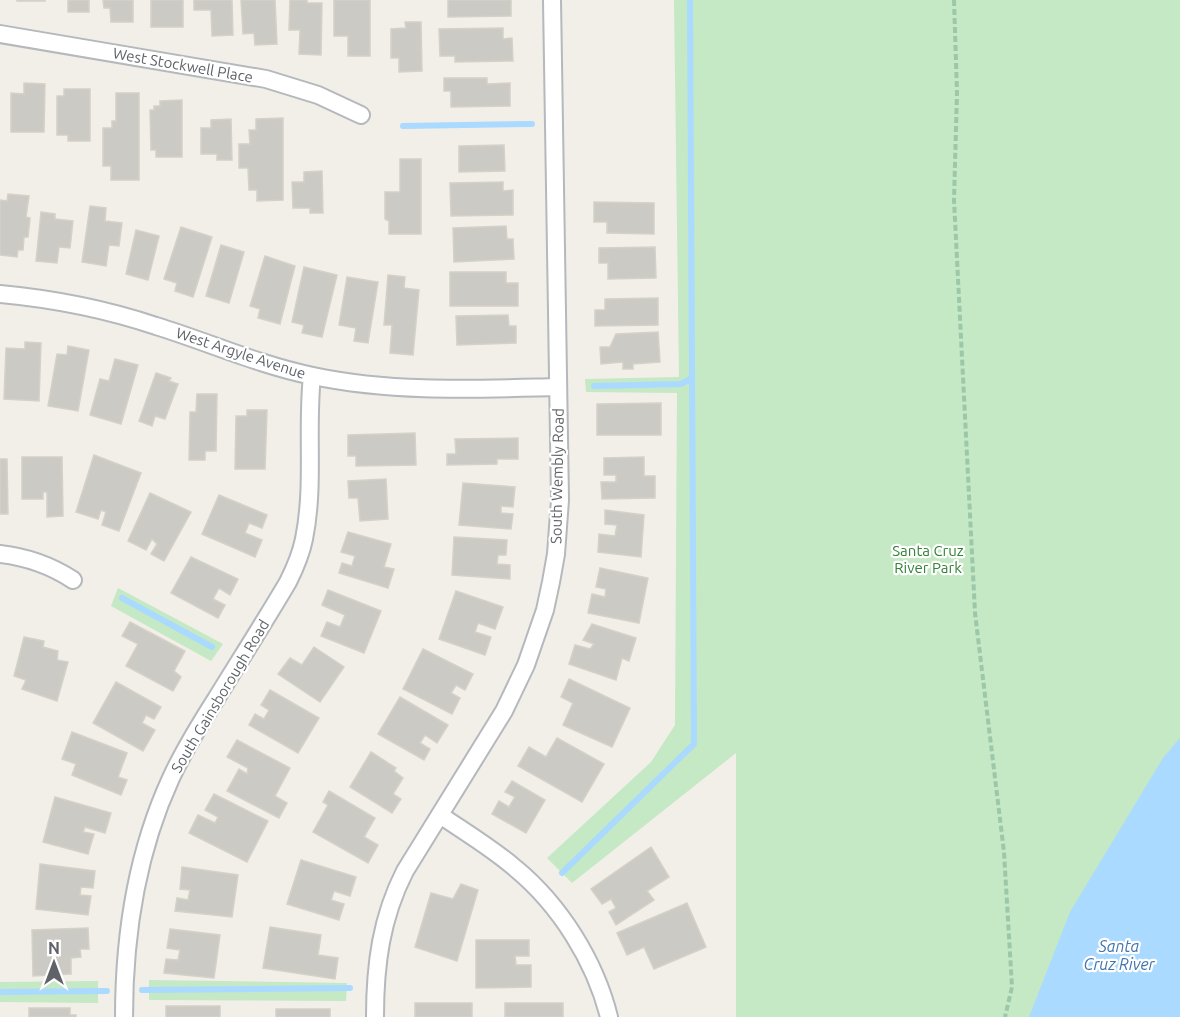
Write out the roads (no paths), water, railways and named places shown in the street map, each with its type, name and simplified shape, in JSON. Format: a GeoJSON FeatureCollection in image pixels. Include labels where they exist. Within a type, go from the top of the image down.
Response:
{"type":"FeatureCollection","features":[{"type":"Feature","properties":{"kind":"street","name":"South Wembly Road"},"geometry":{"type":"LineString","coordinates":[[375,1017],[377,959],[387,914],[405,871],[515,690],[545,610],[556,554],[559,527],[558,387],[552,0]]}},
{"type":"Feature","properties":{"kind":"street","name":"West Stockwell Place"},"geometry":{"type":"LineString","coordinates":[[0,34],[266,79],[318,94],[361,115]]}},
{"type":"Feature","properties":{"kind":"street","name":"West Argyle Avenue"},"geometry":{"type":"LineString","coordinates":[[0,294],[51,299],[121,315],[242,356],[312,376],[371,385],[422,388],[558,387]]}},
{"type":"Feature","properties":{"kind":"street","name":"South Gainsborough Road"},"geometry":{"type":"LineString","coordinates":[[124,1017],[125,965],[131,911],[141,862],[154,819],[183,754],[288,582],[298,561],[308,518],[312,376]]}},
{"type":"Feature","properties":{"kind":"street"},"geometry":{"type":"LineString","coordinates":[[0,554],[35,560],[73,580]]}},
{"type":"Feature","properties":{"kind":"street"},"geometry":{"type":"LineString","coordinates":[[440,815],[516,869],[549,902],[564,921],[588,962],[599,984],[609,1017]]}},
{"type":"Feature","properties":{"kind":"water","name":"Santa Cruz River"},"geometry":{"type":"Polygon","coordinates":[[[1180,738],[1180,1017],[1029,1017],[1070,912],[1163,758],[1180,738]]]}},
{"type":"Feature","properties":{"kind":"waterway"},"geometry":{"type":"LineString","coordinates":[[562,873],[694,744],[690,0]]}},
{"type":"Feature","properties":{"kind":"waterway"},"geometry":{"type":"LineString","coordinates":[[403,126],[532,124]]}},
{"type":"Feature","properties":{"kind":"waterway"},"geometry":{"type":"LineString","coordinates":[[594,386],[681,384],[692,378]]}},
{"type":"Feature","properties":{"kind":"waterway"},"geometry":{"type":"LineString","coordinates":[[122,598],[212,647]]}},
{"type":"Feature","properties":{"kind":"waterway"},"geometry":{"type":"LineString","coordinates":[[142,990],[350,988]]}},
{"type":"Feature","properties":{"kind":"waterway"},"geometry":{"type":"LineString","coordinates":[[0,992],[107,991]]}},
{"type":"Feature","properties":{"kind":"park label","name":"Santa Cruz River Park"},"geometry":{"type":"Point","coordinates":[928,558]}}]}
